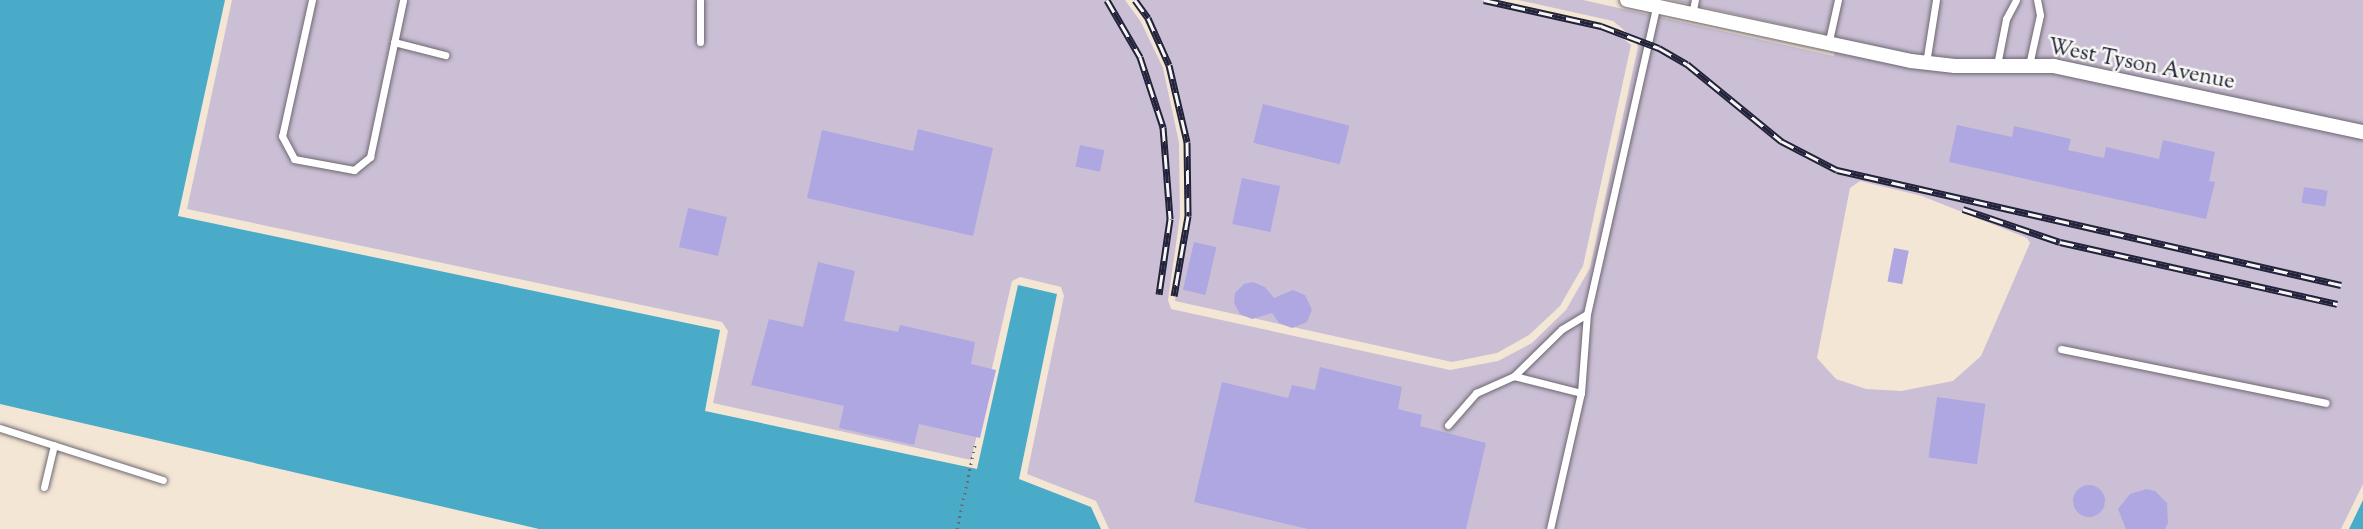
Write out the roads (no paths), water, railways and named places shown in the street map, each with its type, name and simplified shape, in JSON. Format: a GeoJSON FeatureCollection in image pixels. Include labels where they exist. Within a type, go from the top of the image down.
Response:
{"type":"FeatureCollection","features":[{"type":"Feature","properties":{"kind":"street","name":"West Tyson Avenue"},"geometry":{"type":"LineString","coordinates":[[1627,0],[1828,45],[1926,63],[2054,66],[2363,132]]}},
{"type":"Feature","properties":{"kind":"lane"},"geometry":{"type":"LineString","coordinates":[[312,0],[282,136],[294,159],[354,170],[370,157],[403,0]]}},
{"type":"Feature","properties":{"kind":"lane"},"geometry":{"type":"LineString","coordinates":[[700,0],[700,42]]}},
{"type":"Feature","properties":{"kind":"lane"},"geometry":{"type":"LineString","coordinates":[[1692,15],[1695,0]]}},
{"type":"Feature","properties":{"kind":"lane"},"geometry":{"type":"LineString","coordinates":[[1828,45],[1838,0]]}},
{"type":"Feature","properties":{"kind":"lane"},"geometry":{"type":"LineString","coordinates":[[1926,63],[1936,0]]}},
{"type":"Feature","properties":{"kind":"lane"},"geometry":{"type":"LineString","coordinates":[[1997,65],[2006,19],[2016,0]]}},
{"type":"Feature","properties":{"kind":"lane"},"geometry":{"type":"LineString","coordinates":[[2029,65],[2040,15],[2037,0]]}},
{"type":"Feature","properties":{"kind":"lane"},"geometry":{"type":"LineString","coordinates":[[1550,529],[1581,393],[1587,314],[1656,7]]}},
{"type":"Feature","properties":{"kind":"lane"},"geometry":{"type":"LineString","coordinates":[[394,42],[445,55]]}},
{"type":"Feature","properties":{"kind":"lane"},"geometry":{"type":"LineString","coordinates":[[1448,425],[1476,393],[1514,376],[1562,329],[1587,314]]}},
{"type":"Feature","properties":{"kind":"lane"},"geometry":{"type":"LineString","coordinates":[[2061,349],[2326,403]]}},
{"type":"Feature","properties":{"kind":"lane"},"geometry":{"type":"LineString","coordinates":[[1514,376],[1581,393]]}},
{"type":"Feature","properties":{"kind":"lane"},"geometry":{"type":"LineString","coordinates":[[0,428],[163,480]]}},
{"type":"Feature","properties":{"kind":"lane"},"geometry":{"type":"LineString","coordinates":[[44,487],[54,445]]}},
{"type":"Feature","properties":{"kind":"water"},"geometry":{"type":"Polygon","coordinates":[[[0,0],[225,0],[178,216],[720,330],[705,411],[977,469],[1018,285],[1057,294],[1019,479],[1091,507],[1101,529],[539,529],[0,404],[0,0]]]}},
{"type":"Feature","properties":{"kind":"water"},"geometry":{"type":"Polygon","coordinates":[[[2363,500],[2363,529],[2349,529],[2363,500]]]}},
{"type":"Feature","properties":{"kind":"railway"},"geometry":{"type":"LineString","coordinates":[[1107,0],[1140,57],[1163,127],[1170,219],[1159,294]]}},
{"type":"Feature","properties":{"kind":"railway"},"geometry":{"type":"LineString","coordinates":[[1135,0],[1148,18],[1169,65],[1187,142],[1188,216],[1174,296]]}},
{"type":"Feature","properties":{"kind":"railway"},"geometry":{"type":"LineString","coordinates":[[1484,0],[1601,26],[1659,48],[1687,64],[1781,141],[1837,170],[2341,285]]}},
{"type":"Feature","properties":{"kind":"railway"},"geometry":{"type":"LineString","coordinates":[[1963,209],[2060,242],[2337,304]]}}]}
